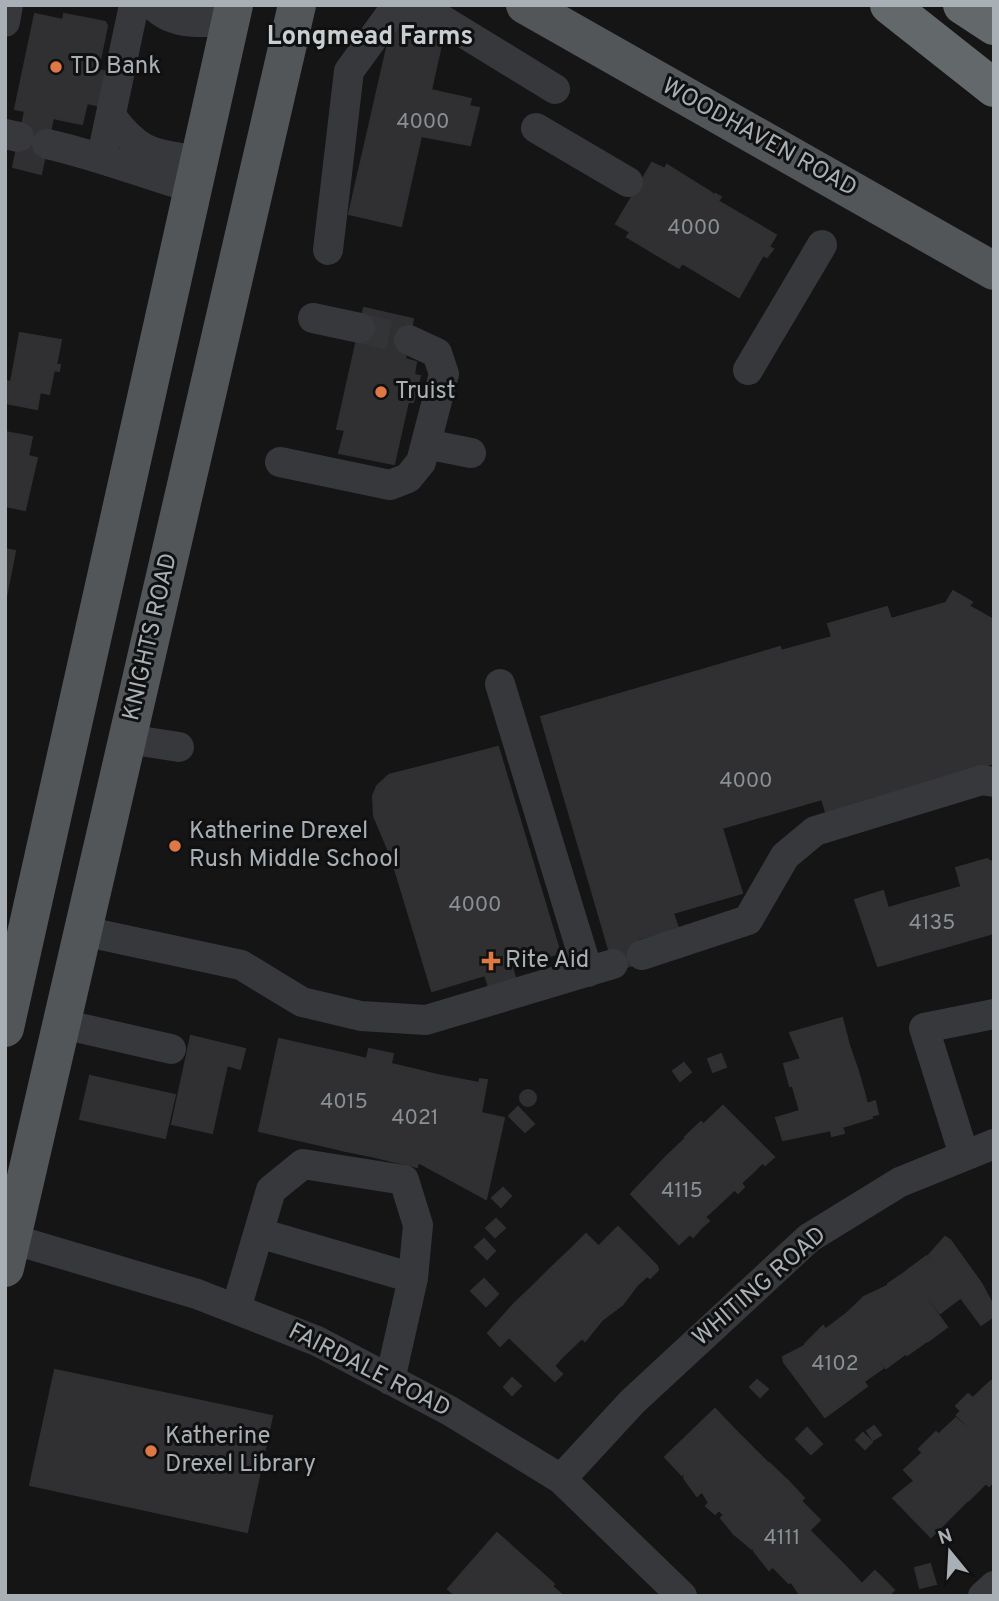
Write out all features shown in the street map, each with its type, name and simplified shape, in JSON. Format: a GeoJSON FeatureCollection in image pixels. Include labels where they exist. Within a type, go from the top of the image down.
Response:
{"type":"FeatureCollection","features":[{"type":"Feature","properties":{"kind":"highway"},"geometry":{"type":"LineString","coordinates":[[889,5],[994,88]]}},
{"type":"Feature","properties":{"kind":"highway"},"geometry":{"type":"LineString","coordinates":[[962,5],[994,26]]}},
{"type":"Feature","properties":{"kind":"main road","name":"KNIGHTS ROAD"},"geometry":{"type":"LineString","coordinates":[[7,1248],[62,1024],[297,5]]}},
{"type":"Feature","properties":{"kind":"main road","name":"WOODHAVEN ROAD"},"geometry":{"type":"LineString","coordinates":[[525,5],[994,271]]}},
{"type":"Feature","properties":{"kind":"main road"},"geometry":{"type":"LineString","coordinates":[[5,1028],[232,13]]}},
{"type":"Feature","properties":{"kind":"main road"},"geometry":{"type":"LineString","coordinates":[[197,175],[258,174]]}},
{"type":"Feature","properties":{"kind":"main road"},"geometry":{"type":"LineString","coordinates":[[70,739],[127,742]]}},
{"type":"Feature","properties":{"kind":"street"},"geometry":{"type":"LineString","coordinates":[[5,22],[8,5]]}},
{"type":"Feature","properties":{"kind":"street"},"geometry":{"type":"LineString","coordinates":[[102,156],[134,5]]}},
{"type":"Feature","properties":{"kind":"street"},"geometry":{"type":"LineString","coordinates":[[153,5],[160,13],[188,23],[232,13]]}},
{"type":"Feature","properties":{"kind":"street"},"geometry":{"type":"LineString","coordinates":[[328,250],[349,71],[392,12],[431,13],[555,89]]}},
{"type":"Feature","properties":{"kind":"street"},"geometry":{"type":"LineString","coordinates":[[111,116],[129,141],[197,175]]}},
{"type":"Feature","properties":{"kind":"street"},"geometry":{"type":"LineString","coordinates":[[536,128],[628,182]]}},
{"type":"Feature","properties":{"kind":"street"},"geometry":{"type":"LineString","coordinates":[[24,138],[102,156],[136,172],[197,175]]}},
{"type":"Feature","properties":{"kind":"street"},"geometry":{"type":"LineString","coordinates":[[748,370],[822,246]]}},
{"type":"Feature","properties":{"kind":"street"},"geometry":{"type":"LineString","coordinates":[[313,317],[360,328]]}},
{"type":"Feature","properties":{"kind":"street"},"geometry":{"type":"LineString","coordinates":[[280,462],[390,485],[408,478],[421,462],[444,374],[437,353],[409,340]]}},
{"type":"Feature","properties":{"kind":"street"},"geometry":{"type":"LineString","coordinates":[[426,444],[471,453]]}},
{"type":"Feature","properties":{"kind":"street"},"geometry":{"type":"LineString","coordinates":[[83,931],[241,965],[302,1002],[361,1016],[426,1020],[601,968],[500,684]]}},
{"type":"Feature","properties":{"kind":"street"},"geometry":{"type":"LineString","coordinates":[[127,742],[179,747]]}},
{"type":"Feature","properties":{"kind":"street"},"geometry":{"type":"LineString","coordinates":[[642,955],[748,920],[785,856],[815,831],[982,780],[994,782]]}},
{"type":"Feature","properties":{"kind":"street"},"geometry":{"type":"LineString","coordinates":[[964,1155],[924,1028],[994,1014]]}},
{"type":"Feature","properties":{"kind":"street"},"geometry":{"type":"LineString","coordinates":[[62,1024],[171,1049]]}},
{"type":"Feature","properties":{"kind":"street","name":"WHITING ROAD"},"geometry":{"type":"LineString","coordinates":[[561,1479],[632,1402],[808,1238],[900,1182],[994,1144]]}},
{"type":"Feature","properties":{"kind":"street"},"geometry":{"type":"LineString","coordinates":[[236,1310],[271,1189],[303,1164],[404,1180],[418,1225],[413,1278],[390,1380]]}},
{"type":"Feature","properties":{"kind":"street"},"geometry":{"type":"LineString","coordinates":[[259,1233],[413,1278]]}},
{"type":"Feature","properties":{"kind":"street","name":"FAIRDALE ROAD"},"geometry":{"type":"LineString","coordinates":[[7,1248],[85,1259],[236,1310],[317,1341],[450,1411],[561,1479],[682,1596]]}},
{"type":"Feature","properties":{"kind":"street"},"geometry":{"type":"LineString","coordinates":[[983,1596],[994,1586]]}},
{"type":"Feature","properties":{"kind":"building"},"geometry":{"type":"Polygon","coordinates":[[[35,14],[63,20],[64,14],[105,22],[107,26],[98,70],[108,72],[101,106],[87,103],[82,124],[53,118],[41,174],[13,167],[25,111],[15,109],[35,14]]]}},
{"type":"Feature","properties":{"kind":"building"},"geometry":{"type":"Polygon","coordinates":[[[394,17],[444,32],[431,90],[471,99],[469,106],[479,108],[470,145],[421,136],[401,226],[349,214],[394,17]]]}},
{"type":"Feature","properties":{"kind":"building"},"geometry":{"type":"Polygon","coordinates":[[[652,163],[665,169],[667,165],[712,193],[710,197],[715,194],[721,197],[718,201],[776,235],[769,247],[773,249],[767,257],[763,255],[739,297],[682,263],[679,268],[627,237],[630,232],[616,224],[652,163]]]}},
{"type":"Feature","properties":{"kind":"building","name":"Truist"},"geometry":{"type":"Polygon","coordinates":[[[364,308],[413,319],[405,359],[416,362],[414,375],[420,376],[413,402],[408,402],[394,464],[339,453],[345,430],[337,429],[364,308]]]}},
{"type":"Feature","properties":{"kind":"building"},"geometry":{"type":"Polygon","coordinates":[[[20,333],[61,340],[56,365],[60,365],[59,371],[54,370],[49,394],[40,392],[37,409],[5,403],[5,381],[11,382],[20,333]]]}},
{"type":"Feature","properties":{"kind":"building"},"geometry":{"type":"Polygon","coordinates":[[[5,432],[32,437],[28,456],[37,458],[25,510],[5,506],[5,432]]]}},
{"type":"Feature","properties":{"kind":"building"},"geometry":{"type":"Polygon","coordinates":[[[5,549],[15,551],[5,602],[5,549]]]}},
{"type":"Feature","properties":{"kind":"building"},"geometry":{"type":"Polygon","coordinates":[[[953,591],[972,602],[969,606],[994,620],[994,763],[826,812],[822,799],[722,828],[742,893],[673,913],[678,928],[638,939],[644,962],[615,970],[541,717],[780,647],[781,651],[832,637],[828,624],[887,607],[891,619],[946,603],[953,591]]]}},
{"type":"Feature","properties":{"kind":"building"},"geometry":{"type":"Polygon","coordinates":[[[498,747],[560,953],[512,967],[518,988],[492,996],[485,975],[432,991],[391,856],[374,816],[373,796],[377,786],[389,775],[498,747]]]}},
{"type":"Feature","properties":{"kind":"building"},"geometry":{"type":"Polygon","coordinates":[[[987,859],[994,863],[994,933],[976,938],[956,868],[987,859]]]}},
{"type":"Feature","properties":{"kind":"building"},"geometry":{"type":"Polygon","coordinates":[[[961,887],[976,938],[952,945],[937,894],[961,887]]]}},
{"type":"Feature","properties":{"kind":"building"},"geometry":{"type":"Polygon","coordinates":[[[883,891],[903,959],[878,966],[855,900],[883,891]]]}},
{"type":"Feature","properties":{"kind":"building"},"geometry":{"type":"Polygon","coordinates":[[[937,894],[952,945],[927,952],[912,901],[937,894]]]}},
{"type":"Feature","properties":{"kind":"building"},"geometry":{"type":"Polygon","coordinates":[[[912,901],[927,952],[903,959],[889,908],[912,901]]]}},
{"type":"Feature","properties":{"kind":"building"},"geometry":{"type":"Polygon","coordinates":[[[842,1018],[849,1045],[801,1059],[790,1033],[842,1018]]]}},
{"type":"Feature","properties":{"kind":"building"},"geometry":{"type":"Polygon","coordinates":[[[191,1036],[245,1049],[240,1069],[227,1065],[212,1133],[172,1124],[191,1036]]]}},
{"type":"Feature","properties":{"kind":"building"},"geometry":{"type":"Polygon","coordinates":[[[279,1039],[315,1047],[294,1139],[259,1131],[279,1039]]]}},
{"type":"Feature","properties":{"kind":"building"},"geometry":{"type":"Polygon","coordinates":[[[849,1045],[857,1068],[790,1086],[784,1064],[849,1045]]]}},
{"type":"Feature","properties":{"kind":"building"},"geometry":{"type":"Polygon","coordinates":[[[315,1047],[342,1053],[321,1145],[294,1139],[315,1047]]]}},
{"type":"Feature","properties":{"kind":"building"},"geometry":{"type":"Polygon","coordinates":[[[369,1049],[393,1054],[371,1156],[346,1151],[369,1049]]]}},
{"type":"Feature","properties":{"kind":"building"},"geometry":{"type":"Polygon","coordinates":[[[342,1053],[367,1059],[346,1151],[321,1145],[342,1053]]]}},
{"type":"Feature","properties":{"kind":"building"},"geometry":{"type":"Polygon","coordinates":[[[721,1054],[726,1067],[713,1072],[708,1059],[721,1054]]]}},
{"type":"Feature","properties":{"kind":"building"},"geometry":{"type":"Polygon","coordinates":[[[684,1063],[691,1072],[680,1081],[673,1071],[684,1063]]]}},
{"type":"Feature","properties":{"kind":"building"},"geometry":{"type":"Polygon","coordinates":[[[391,1064],[413,1069],[392,1161],[371,1156],[391,1064]]]}},
{"type":"Feature","properties":{"kind":"building"},"geometry":{"type":"Polygon","coordinates":[[[857,1068],[864,1092],[800,1111],[793,1087],[857,1068]]]}},
{"type":"Feature","properties":{"kind":"building"},"geometry":{"type":"Polygon","coordinates":[[[413,1069],[437,1075],[417,1167],[392,1161],[413,1069]]]}},
{"type":"Feature","properties":{"kind":"building"},"geometry":{"type":"Polygon","coordinates":[[[437,1075],[479,1083],[480,1079],[487,1080],[481,1113],[504,1118],[486,1199],[418,1162],[437,1075]]]}},
{"type":"Feature","properties":{"kind":"building"},"geometry":{"type":"Polygon","coordinates":[[[90,1076],[175,1095],[165,1138],[80,1119],[90,1076]]]}},
{"type":"Feature","properties":{"kind":"building"},"geometry":{"type":"Polygon","coordinates":[[[525,1090],[531,1090],[536,1098],[534,1104],[525,1106],[520,1101],[520,1095],[525,1090]]]}},
{"type":"Feature","properties":{"kind":"building"},"geometry":{"type":"Polygon","coordinates":[[[864,1092],[867,1104],[875,1101],[878,1114],[871,1116],[872,1118],[842,1127],[844,1133],[832,1136],[831,1130],[783,1140],[776,1118],[864,1092]]]}},
{"type":"Feature","properties":{"kind":"building"},"geometry":{"type":"Polygon","coordinates":[[[723,1106],[774,1157],[765,1165],[763,1162],[752,1173],[705,1123],[723,1106]]]}},
{"type":"Feature","properties":{"kind":"building"},"geometry":{"type":"Polygon","coordinates":[[[518,1107],[534,1124],[525,1132],[509,1116],[518,1107]]]}},
{"type":"Feature","properties":{"kind":"building"},"geometry":{"type":"Polygon","coordinates":[[[701,1122],[752,1173],[741,1183],[744,1187],[738,1193],[685,1137],[701,1122]]]}},
{"type":"Feature","properties":{"kind":"building"},"geometry":{"type":"Polygon","coordinates":[[[685,1139],[734,1190],[716,1207],[666,1157],[685,1139]]]}},
{"type":"Feature","properties":{"kind":"building"},"geometry":{"type":"Polygon","coordinates":[[[666,1157],[716,1207],[705,1217],[709,1221],[701,1228],[649,1175],[666,1157]]]}},
{"type":"Feature","properties":{"kind":"building"},"geometry":{"type":"Polygon","coordinates":[[[649,1175],[701,1228],[693,1237],[690,1234],[679,1244],[631,1194],[649,1175]]]}},
{"type":"Feature","properties":{"kind":"building"},"geometry":{"type":"Polygon","coordinates":[[[503,1188],[511,1196],[501,1207],[492,1198],[503,1188]]]}},
{"type":"Feature","properties":{"kind":"building"},"geometry":{"type":"Polygon","coordinates":[[[496,1219],[505,1228],[495,1237],[486,1228],[496,1219]]]}},
{"type":"Feature","properties":{"kind":"building"},"geometry":{"type":"Polygon","coordinates":[[[618,1227],[657,1266],[658,1270],[650,1278],[647,1276],[637,1285],[599,1246],[618,1227]]]}},
{"type":"Feature","properties":{"kind":"building"},"geometry":{"type":"Polygon","coordinates":[[[586,1234],[637,1285],[622,1305],[569,1251],[586,1234]]]}},
{"type":"Feature","properties":{"kind":"building"},"geometry":{"type":"Polygon","coordinates":[[[945,1237],[981,1283],[994,1307],[994,1316],[981,1325],[929,1255],[945,1237]]]}},
{"type":"Feature","properties":{"kind":"building"},"geometry":{"type":"Polygon","coordinates":[[[484,1239],[495,1251],[487,1259],[475,1247],[484,1239]]]}},
{"type":"Feature","properties":{"kind":"building"},"geometry":{"type":"Polygon","coordinates":[[[569,1251],[622,1305],[602,1320],[550,1269],[569,1251]]]}},
{"type":"Feature","properties":{"kind":"building"},"geometry":{"type":"Polygon","coordinates":[[[927,1256],[960,1298],[940,1313],[908,1270],[927,1256]]]}},
{"type":"Feature","properties":{"kind":"building"},"geometry":{"type":"Polygon","coordinates":[[[550,1269],[601,1321],[585,1341],[532,1287],[550,1269]]]}},
{"type":"Feature","properties":{"kind":"building"},"geometry":{"type":"Polygon","coordinates":[[[907,1271],[947,1327],[928,1341],[888,1288],[888,1284],[907,1271]]]}},
{"type":"Feature","properties":{"kind":"building"},"geometry":{"type":"Polygon","coordinates":[[[484,1279],[498,1294],[486,1306],[471,1291],[484,1279]]]}},
{"type":"Feature","properties":{"kind":"building"},"geometry":{"type":"Polygon","coordinates":[[[887,1286],[927,1341],[907,1355],[864,1297],[887,1286]]]}},
{"type":"Feature","properties":{"kind":"building"},"geometry":{"type":"Polygon","coordinates":[[[532,1287],[582,1338],[564,1355],[514,1304],[532,1287]]]}},
{"type":"Feature","properties":{"kind":"building"},"geometry":{"type":"Polygon","coordinates":[[[864,1297],[905,1354],[886,1368],[846,1314],[864,1297]]]}},
{"type":"Feature","properties":{"kind":"building"},"geometry":{"type":"Polygon","coordinates":[[[514,1304],[564,1355],[554,1366],[562,1374],[555,1381],[509,1337],[500,1346],[488,1333],[514,1304]]]}},
{"type":"Feature","properties":{"kind":"building"},"geometry":{"type":"Polygon","coordinates":[[[846,1314],[883,1368],[863,1382],[825,1330],[846,1314]]]}},
{"type":"Feature","properties":{"kind":"building"},"geometry":{"type":"Polygon","coordinates":[[[823,1326],[867,1386],[847,1401],[805,1344],[823,1326]]]}},
{"type":"Feature","properties":{"kind":"building"},"geometry":{"type":"Polygon","coordinates":[[[806,1345],[847,1401],[825,1417],[784,1362],[783,1357],[806,1345]]]}},
{"type":"Feature","properties":{"kind":"building","name":"Katherine Drexel Library"},"geometry":{"type":"Polygon","coordinates":[[[55,1370],[272,1416],[247,1532],[30,1485],[55,1370]]]}},
{"type":"Feature","properties":{"kind":"building"},"geometry":{"type":"Polygon","coordinates":[[[512,1378],[521,1386],[512,1395],[504,1387],[512,1378]]]}},
{"type":"Feature","properties":{"kind":"building"},"geometry":{"type":"Polygon","coordinates":[[[757,1380],[768,1389],[760,1397],[750,1387],[757,1380]]]}},
{"type":"Feature","properties":{"kind":"building"},"geometry":{"type":"Polygon","coordinates":[[[991,1381],[994,1384],[994,1417],[974,1397],[991,1381]]]}},
{"type":"Feature","properties":{"kind":"building"},"geometry":{"type":"Polygon","coordinates":[[[968,1394],[994,1417],[994,1453],[957,1415],[961,1411],[956,1406],[968,1394]]]}},
{"type":"Feature","properties":{"kind":"building"},"geometry":{"type":"Polygon","coordinates":[[[715,1409],[733,1428],[682,1475],[665,1457],[715,1409]]]}},
{"type":"Feature","properties":{"kind":"building"},"geometry":{"type":"Polygon","coordinates":[[[956,1418],[994,1453],[994,1481],[989,1486],[940,1433],[956,1418]]]}},
{"type":"Feature","properties":{"kind":"building"},"geometry":{"type":"Polygon","coordinates":[[[874,1426],[881,1435],[873,1440],[867,1431],[874,1426]]]}},
{"type":"Feature","properties":{"kind":"building"},"geometry":{"type":"Polygon","coordinates":[[[733,1428],[751,1446],[697,1496],[684,1478],[685,1475],[733,1428]]]}},
{"type":"Feature","properties":{"kind":"building"},"geometry":{"type":"Polygon","coordinates":[[[807,1428],[822,1444],[811,1454],[796,1439],[807,1428]]]}},
{"type":"Feature","properties":{"kind":"building"},"geometry":{"type":"Polygon","coordinates":[[[936,1432],[986,1483],[969,1500],[919,1449],[936,1432]]]}},
{"type":"Feature","properties":{"kind":"building"},"geometry":{"type":"Polygon","coordinates":[[[863,1433],[872,1442],[865,1449],[856,1440],[863,1433]]]}},
{"type":"Feature","properties":{"kind":"building"},"geometry":{"type":"Polygon","coordinates":[[[752,1447],[767,1462],[715,1514],[706,1506],[709,1503],[703,1493],[752,1447]]]}},
{"type":"Feature","properties":{"kind":"building"},"geometry":{"type":"Polygon","coordinates":[[[921,1454],[969,1499],[950,1518],[904,1470],[921,1454]]]}},
{"type":"Feature","properties":{"kind":"building"},"geometry":{"type":"Polygon","coordinates":[[[769,1463],[788,1481],[734,1534],[721,1518],[724,1515],[720,1511],[769,1463]]]}},
{"type":"Feature","properties":{"kind":"building"},"geometry":{"type":"Polygon","coordinates":[[[788,1481],[804,1498],[752,1549],[734,1534],[788,1481]]]}},
{"type":"Feature","properties":{"kind":"building"},"geometry":{"type":"Polygon","coordinates":[[[914,1481],[950,1518],[931,1537],[893,1498],[914,1481]]]}},
{"type":"Feature","properties":{"kind":"building"},"geometry":{"type":"Polygon","coordinates":[[[801,1501],[820,1520],[769,1570],[754,1551],[755,1546],[801,1501]]]}},
{"type":"Feature","properties":{"kind":"building"},"geometry":{"type":"Polygon","coordinates":[[[809,1530],[827,1548],[789,1583],[772,1566],[809,1530]]]}},
{"type":"Feature","properties":{"kind":"building"},"geometry":{"type":"Polygon","coordinates":[[[497,1533],[517,1551],[476,1596],[456,1596],[448,1589],[497,1533]]]}},
{"type":"Feature","properties":{"kind":"building"},"geometry":{"type":"Polygon","coordinates":[[[827,1548],[845,1566],[815,1596],[801,1596],[792,1583],[827,1548]]]}},
{"type":"Feature","properties":{"kind":"building"},"geometry":{"type":"Polygon","coordinates":[[[517,1551],[535,1567],[510,1596],[476,1596],[517,1551]]]}},
{"type":"Feature","properties":{"kind":"building"},"geometry":{"type":"Polygon","coordinates":[[[930,1564],[936,1584],[920,1588],[915,1568],[930,1564]]]}},
{"type":"Feature","properties":{"kind":"building"},"geometry":{"type":"Polygon","coordinates":[[[845,1566],[862,1584],[850,1596],[815,1596],[845,1566]]]}},
{"type":"Feature","properties":{"kind":"building"},"geometry":{"type":"Polygon","coordinates":[[[535,1567],[554,1584],[543,1596],[510,1596],[535,1567]]]}},
{"type":"Feature","properties":{"kind":"building"},"geometry":{"type":"Polygon","coordinates":[[[875,1571],[894,1590],[888,1596],[850,1596],[875,1571]]]}},
{"type":"Feature","properties":{"kind":"building"},"geometry":{"type":"Polygon","coordinates":[[[552,1586],[563,1596],[543,1596],[552,1586]]]}},
{"type":"Feature","properties":{"kind":"tunnel"},"geometry":{"type":"LineString","coordinates":[[360,328],[409,340]]}},
{"type":"Feature","properties":{"kind":"place","name":"TD Bank"},"geometry":{"type":"Point","coordinates":[56,67]}},
{"type":"Feature","properties":{"kind":"place","name":"Truist"},"geometry":{"type":"Point","coordinates":[381,392]}},
{"type":"Feature","properties":{"kind":"place","name":"Katherine Drexel Rush Middle School"},"geometry":{"type":"Point","coordinates":[175,846]}},
{"type":"Feature","properties":{"kind":"place","name":"Rite Aid"},"geometry":{"type":"Point","coordinates":[491,961]}},
{"type":"Feature","properties":{"kind":"place","name":"Katherine Drexel Library"},"geometry":{"type":"Point","coordinates":[151,1451]}},
{"type":"Feature","properties":{"kind":"district","name":"Longmead Farms"},"geometry":{"type":"Point","coordinates":[370,37]}}]}
